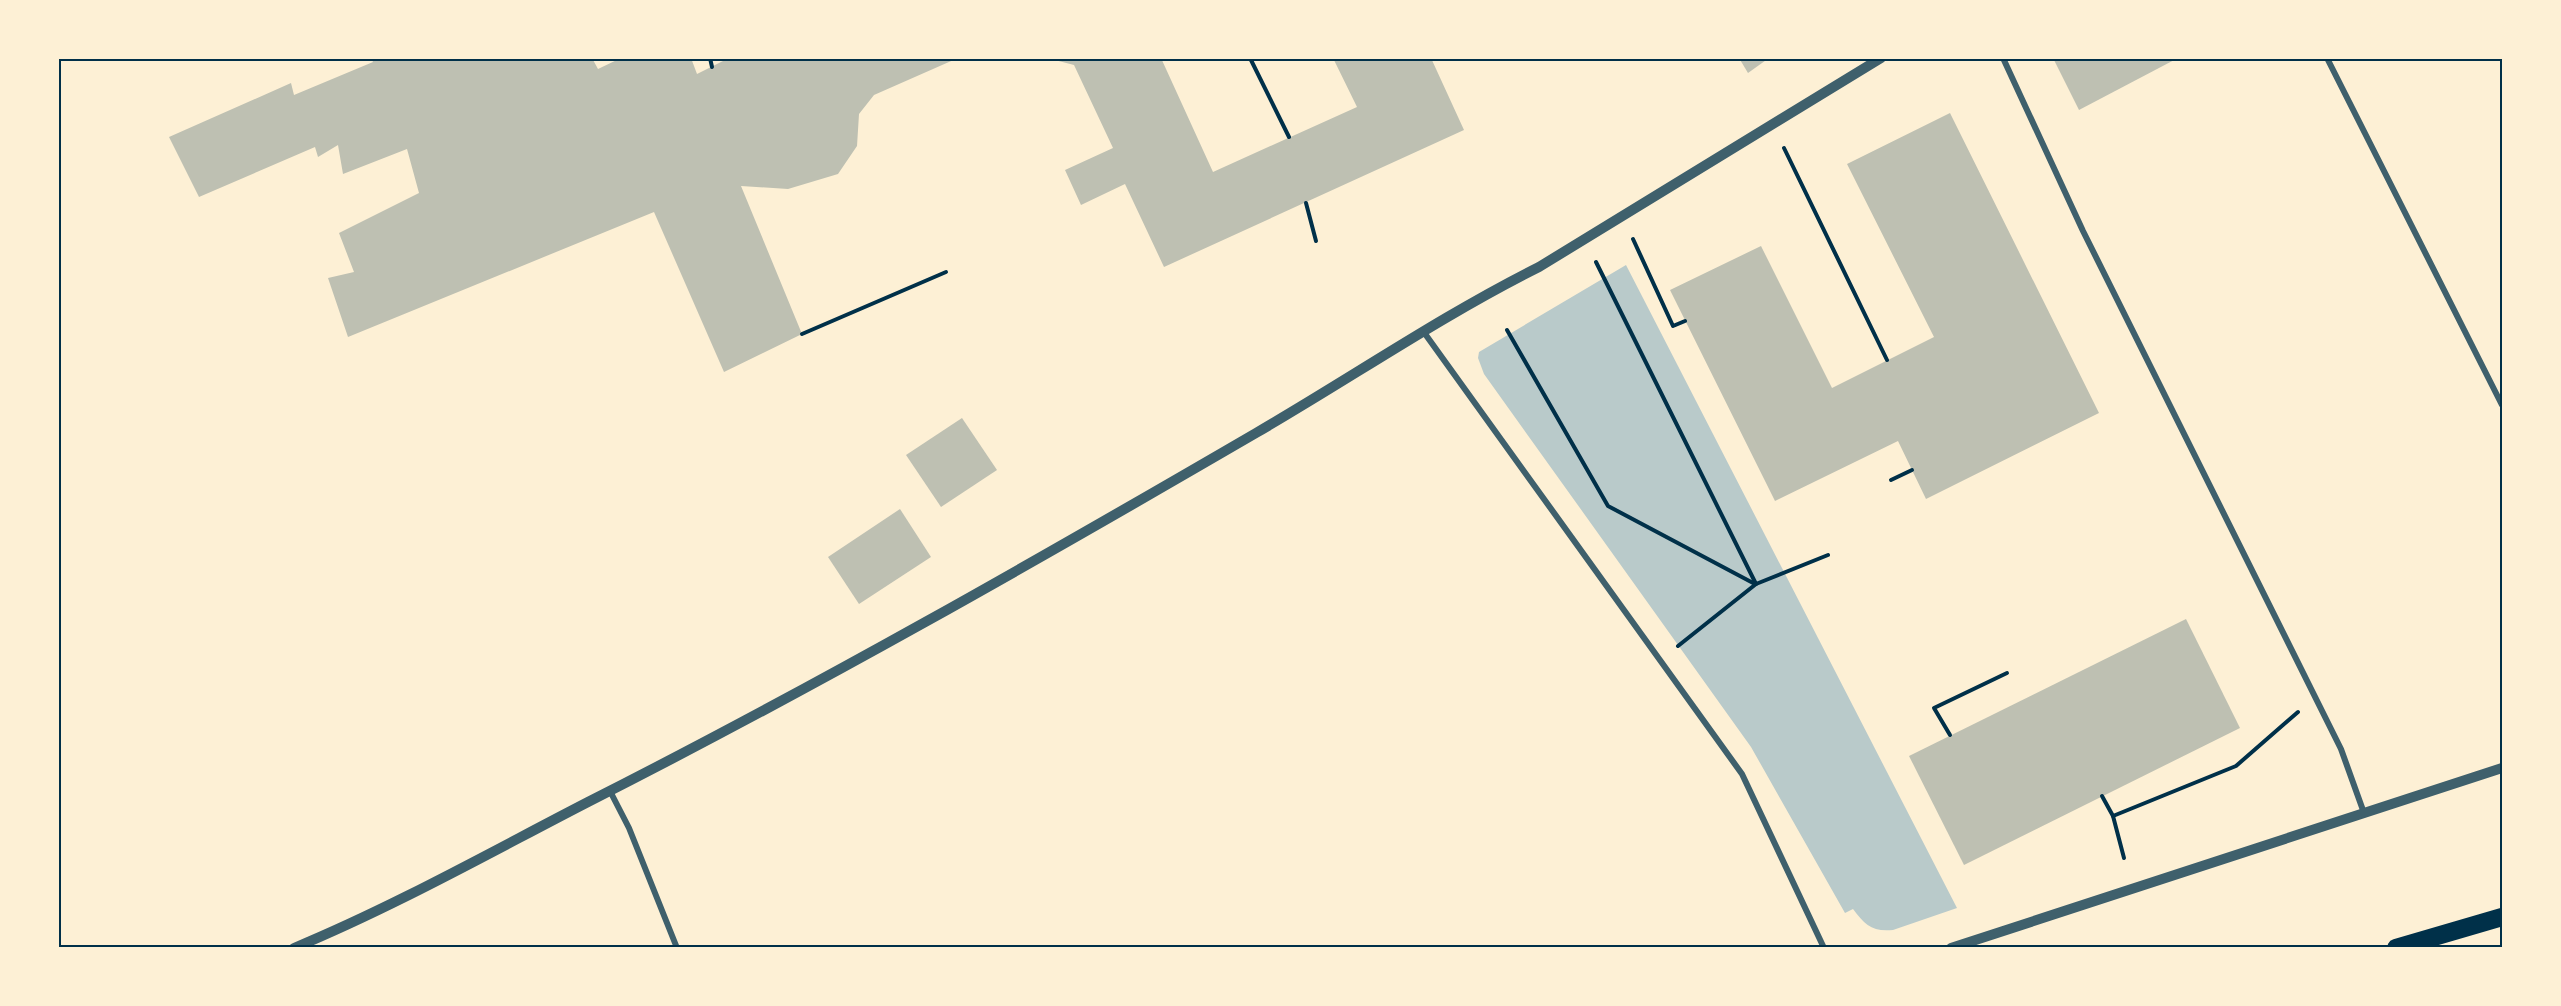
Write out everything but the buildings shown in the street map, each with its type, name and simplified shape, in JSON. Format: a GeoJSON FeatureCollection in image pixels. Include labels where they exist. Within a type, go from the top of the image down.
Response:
{"type":"FeatureCollection","features":[{"type":"Feature","properties":{"kind":"highway"},"geometry":{"type":"LineString","coordinates":[[2396,948],[2502,917]]}},
{"type":"Feature","properties":{"kind":"street"},"geometry":{"type":"LineString","coordinates":[[294,948],[347,925],[879,650],[1585,239],[1881,58]]}},
{"type":"Feature","properties":{"kind":"street"},"geometry":{"type":"LineString","coordinates":[[2003,58],[2088,241],[2341,749],[2364,813]]}},
{"type":"Feature","properties":{"kind":"street"},"geometry":{"type":"LineString","coordinates":[[2327,58],[2502,405]]}},
{"type":"Feature","properties":{"kind":"street"},"geometry":{"type":"LineString","coordinates":[[1423,332],[1742,774],[1824,948]]}},
{"type":"Feature","properties":{"kind":"street"},"geometry":{"type":"LineString","coordinates":[[1951,948],[2502,768]]}},
{"type":"Feature","properties":{"kind":"street"},"geometry":{"type":"LineString","coordinates":[[610,791],[628,828],[677,948]]}},
{"type":"Feature","properties":{"kind":"path"},"geometry":{"type":"LineString","coordinates":[[710,58],[712,67]]}},
{"type":"Feature","properties":{"kind":"path"},"geometry":{"type":"LineString","coordinates":[[1250,58],[1289,137]]}},
{"type":"Feature","properties":{"kind":"path"},"geometry":{"type":"LineString","coordinates":[[1773,125],[1887,360]]}},
{"type":"Feature","properties":{"kind":"path"},"geometry":{"type":"LineString","coordinates":[[1306,203],[1316,241]]}},
{"type":"Feature","properties":{"kind":"path"},"geometry":{"type":"LineString","coordinates":[[1622,216],[1673,326],[1685,321]]}},
{"type":"Feature","properties":{"kind":"path"},"geometry":{"type":"LineString","coordinates":[[1585,239],[1756,584]]}},
{"type":"Feature","properties":{"kind":"path"},"geometry":{"type":"LineString","coordinates":[[802,333],[945,272]]}},
{"type":"Feature","properties":{"kind":"path"},"geometry":{"type":"LineString","coordinates":[[1507,330],[1608,506],[1756,584]]}},
{"type":"Feature","properties":{"kind":"path"},"geometry":{"type":"LineString","coordinates":[[1891,480],[1912,470]]}},
{"type":"Feature","properties":{"kind":"path"},"geometry":{"type":"LineString","coordinates":[[1661,660],[1756,584],[1828,555]]}},
{"type":"Feature","properties":{"kind":"path"},"geometry":{"type":"LineString","coordinates":[[1950,735],[1934,708],[2007,673]]}},
{"type":"Feature","properties":{"kind":"path"},"geometry":{"type":"LineString","coordinates":[[2113,816],[2236,766],[2315,698]]}},
{"type":"Feature","properties":{"kind":"path"},"geometry":{"type":"LineString","coordinates":[[2102,796],[2113,816],[2124,858]]}},
{"type":"Feature","properties":{"kind":"shaded area"},"geometry":{"type":"Polygon","coordinates":[[[1626,265],[1957,908],[1893,930],[1880,930],[1870,926],[1853,909],[1845,913],[1751,747],[1484,374],[1478,358],[1479,352],[1626,265]]]}}]}
